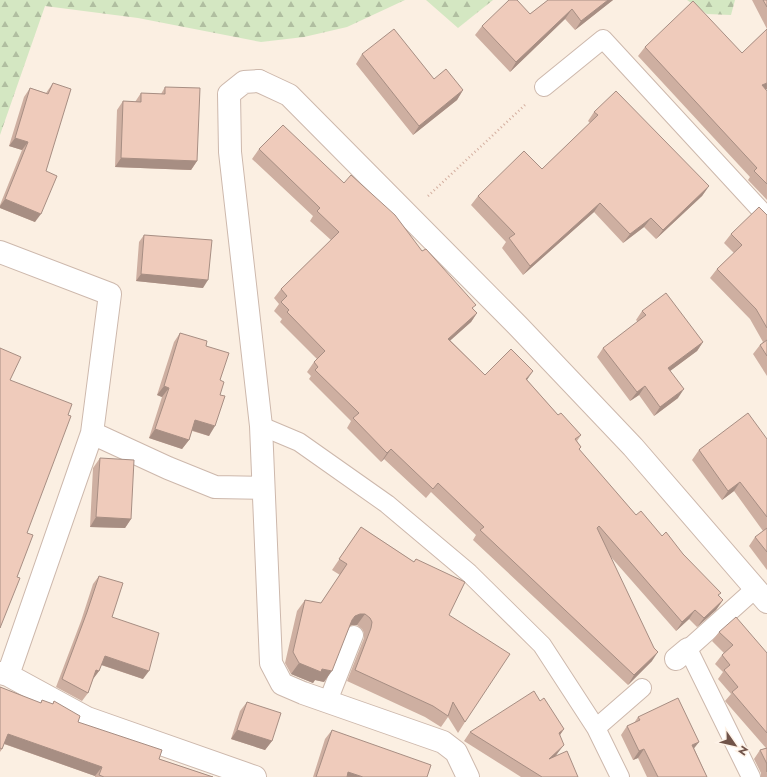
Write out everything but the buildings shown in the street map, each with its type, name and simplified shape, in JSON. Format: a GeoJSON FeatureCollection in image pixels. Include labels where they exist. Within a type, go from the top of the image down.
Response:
{"type":"FeatureCollection","features":[{"type":"Feature","properties":{"kind":"street"},"geometry":{"type":"LineString","coordinates":[[468,777],[456,752],[443,742],[303,693],[282,684],[271,663],[261,426],[230,152],[228,94],[244,82],[259,81],[289,95],[519,327],[633,447],[761,595]]}},
{"type":"Feature","properties":{"kind":"street"},"geometry":{"type":"LineString","coordinates":[[0,252],[110,294],[92,433],[4,674],[87,718],[255,777]]}},
{"type":"Feature","properties":{"kind":"street"},"geometry":{"type":"LineString","coordinates":[[92,433],[168,468],[215,487],[263,488]]}},
{"type":"Feature","properties":{"kind":"lane"},"geometry":{"type":"LineString","coordinates":[[544,87],[603,39],[767,217]]}},
{"type":"Feature","properties":{"kind":"lane"},"geometry":{"type":"LineString","coordinates":[[261,426],[299,442],[387,504],[469,573],[542,645],[596,728],[620,777]]}},
{"type":"Feature","properties":{"kind":"lane"},"geometry":{"type":"LineString","coordinates":[[751,777],[682,654],[761,595]]}},
{"type":"Feature","properties":{"kind":"lane"},"geometry":{"type":"LineString","coordinates":[[328,701],[354,635]]}},
{"type":"Feature","properties":{"kind":"lane"},"geometry":{"type":"LineString","coordinates":[[596,728],[642,688]]}},
{"type":"Feature","properties":{"kind":"path"},"geometry":{"type":"LineString","coordinates":[[408,214],[544,87]]}},
{"type":"Feature","properties":{"kind":"green space"},"geometry":{"type":"Polygon","coordinates":[[[0,0],[405,0],[347,27],[304,37],[261,42],[138,18],[45,6],[0,135],[0,0]]]}},
{"type":"Feature","properties":{"kind":"green space"},"geometry":{"type":"Polygon","coordinates":[[[426,0],[493,0],[458,28],[426,0]]]}},
{"type":"Feature","properties":{"kind":"green space"},"geometry":{"type":"Polygon","coordinates":[[[687,0],[735,0],[731,15],[707,14],[687,0]]]}}]}
